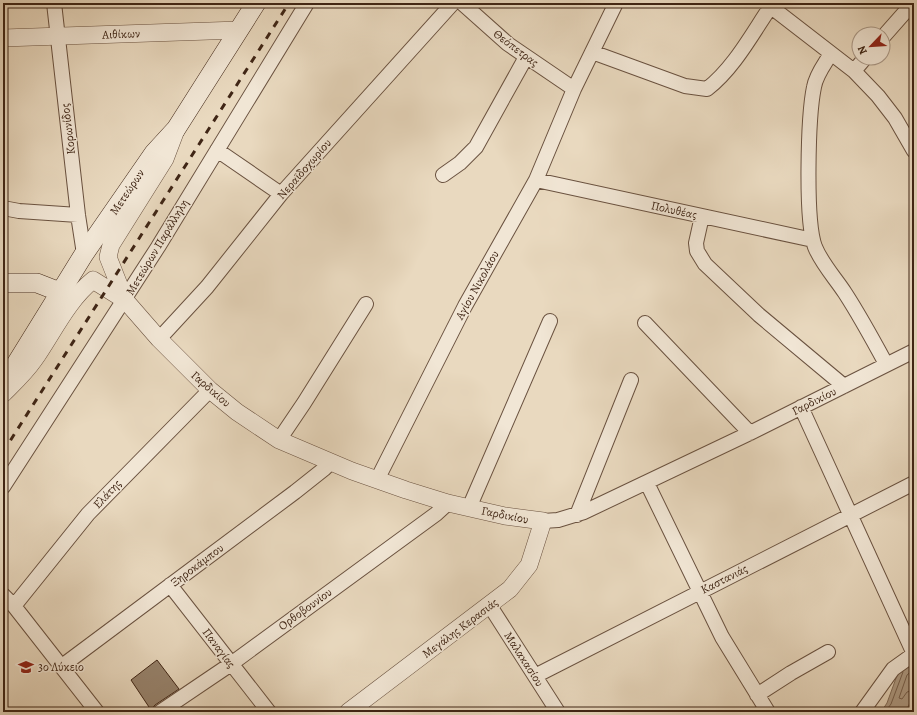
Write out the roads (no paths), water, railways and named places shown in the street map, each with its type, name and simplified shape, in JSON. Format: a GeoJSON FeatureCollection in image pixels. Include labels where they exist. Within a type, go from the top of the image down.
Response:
{"type":"FeatureCollection","features":[{"type":"Feature","properties":{"kind":"main road","name":"Μετεώρων"},"geometry":{"type":"LineString","coordinates":[[3,385],[84,254],[154,152],[176,129],[256,3]]}},
{"type":"Feature","properties":{"kind":"main road"},"geometry":{"type":"LineString","coordinates":[[3,283],[38,283],[60,292]]}},
{"type":"Feature","properties":{"kind":"street","name":"Κορωνίδος"},"geometry":{"type":"LineString","coordinates":[[54,3],[78,215],[84,254]]}},
{"type":"Feature","properties":{"kind":"street","name":"Μετεώρων Παράλληλη"},"geometry":{"type":"LineString","coordinates":[[3,487],[125,300],[307,3]]}},
{"type":"Feature","properties":{"kind":"street","name":"Νεραϊδοχωρίου"},"geometry":{"type":"LineString","coordinates":[[159,339],[207,287],[281,194],[453,3]]}},
{"type":"Feature","properties":{"kind":"street","name":"Θεόπετρας"},"geometry":{"type":"LineString","coordinates":[[462,3],[508,44],[574,89]]}},
{"type":"Feature","properties":{"kind":"street","name":"Αγίου Νικολάου"},"geometry":{"type":"LineString","coordinates":[[377,480],[465,306],[536,180],[574,89],[616,3]]}},
{"type":"Feature","properties":{"kind":"street"},"geometry":{"type":"LineString","coordinates":[[891,28],[913,3]]}},
{"type":"Feature","properties":{"kind":"street"},"geometry":{"type":"LineString","coordinates":[[592,52],[685,86],[707,89],[716,82],[732,63],[768,5],[830,55],[854,71],[878,96],[895,118],[914,151]]}},
{"type":"Feature","properties":{"kind":"street","name":"Αιθίκων"},"geometry":{"type":"LineString","coordinates":[[3,38],[240,30]]}},
{"type":"Feature","properties":{"kind":"street"},"geometry":{"type":"LineString","coordinates":[[830,55],[820,71],[814,86],[810,132],[810,217],[813,240],[818,254],[861,318],[886,364]]}},
{"type":"Feature","properties":{"kind":"street"},"geometry":{"type":"LineString","coordinates":[[443,175],[460,163],[476,147],[526,57]]}},
{"type":"Feature","properties":{"kind":"street"},"geometry":{"type":"LineString","coordinates":[[854,71],[858,66]]}},
{"type":"Feature","properties":{"kind":"street"},"geometry":{"type":"LineString","coordinates":[[125,300],[108,257],[111,245],[165,159],[176,129]]}},
{"type":"Feature","properties":{"kind":"street"},"geometry":{"type":"LineString","coordinates":[[217,150],[281,194]]}},
{"type":"Feature","properties":{"kind":"street","name":"Πολυθέας"},"geometry":{"type":"LineString","coordinates":[[536,180],[813,240]]}},
{"type":"Feature","properties":{"kind":"street"},"geometry":{"type":"LineString","coordinates":[[3,208],[19,211],[78,215]]}},
{"type":"Feature","properties":{"kind":"street"},"geometry":{"type":"LineString","coordinates":[[702,216],[696,243],[697,251],[705,264],[759,315],[844,386]]}},
{"type":"Feature","properties":{"kind":"street"},"geometry":{"type":"LineString","coordinates":[[3,394],[22,376],[81,290],[93,280],[125,300]]}},
{"type":"Feature","properties":{"kind":"street","name":"Γαρδικίου"},"geometry":{"type":"LineString","coordinates":[[125,300],[159,339],[210,390],[237,412],[279,440],[377,480],[448,503],[519,519],[543,521],[558,520],[577,515],[647,483],[914,350]]}},
{"type":"Feature","properties":{"kind":"street"},"geometry":{"type":"LineString","coordinates":[[279,440],[366,304]]}},
{"type":"Feature","properties":{"kind":"street"},"geometry":{"type":"LineString","coordinates":[[469,508],[550,321]]}},
{"type":"Feature","properties":{"kind":"street"},"geometry":{"type":"LineString","coordinates":[[645,323],[750,433]]}},
{"type":"Feature","properties":{"kind":"street"},"geometry":{"type":"LineString","coordinates":[[577,515],[632,380]]}},
{"type":"Feature","properties":{"kind":"street","name":"Ελάτης"},"geometry":{"type":"LineString","coordinates":[[14,606],[88,514],[210,390]]}},
{"type":"Feature","properties":{"kind":"street"},"geometry":{"type":"LineString","coordinates":[[801,407],[914,654],[893,669],[862,712]]}},
{"type":"Feature","properties":{"kind":"street","name":"Ξηροκάμπου"},"geometry":{"type":"LineString","coordinates":[[62,666],[295,492],[331,462]]}},
{"type":"Feature","properties":{"kind":"street"},"geometry":{"type":"LineString","coordinates":[[647,483],[722,638],[768,712]]}},
{"type":"Feature","properties":{"kind":"street","name":"Καστανιάς"},"geometry":{"type":"LineString","coordinates":[[535,676],[914,483]]}},
{"type":"Feature","properties":{"kind":"street","name":"Ορθοβουνίου"},"geometry":{"type":"LineString","coordinates":[[160,712],[231,664],[436,514],[448,503]]}},
{"type":"Feature","properties":{"kind":"street","name":"Μεγάλης Κερασιάς"},"geometry":{"type":"LineString","coordinates":[[348,712],[490,606],[515,584],[529,565],[543,521]]}},
{"type":"Feature","properties":{"kind":"street","name":"Παναγίας"},"geometry":{"type":"LineString","coordinates":[[170,584],[269,712]]}},
{"type":"Feature","properties":{"kind":"street"},"geometry":{"type":"LineString","coordinates":[[3,595],[14,606],[97,712]]}},
{"type":"Feature","properties":{"kind":"street","name":"Μαλακασίου"},"geometry":{"type":"LineString","coordinates":[[490,606],[558,712]]}},
{"type":"Feature","properties":{"kind":"street"},"geometry":{"type":"LineString","coordinates":[[757,695],[791,673],[828,652]]}},
{"type":"Feature","properties":{"kind":"water"},"geometry":{"type":"Polygon","coordinates":[[[914,659],[914,696],[905,712],[881,712],[887,703],[899,670],[914,659]]]}},
{"type":"Feature","properties":{"kind":"railway"},"geometry":{"type":"LineString","coordinates":[[3,452],[289,3]]}},
{"type":"Feature","properties":{"kind":"place","name":"3ο Λύκειο"},"geometry":{"type":"Point","coordinates":[26,667]}}]}
